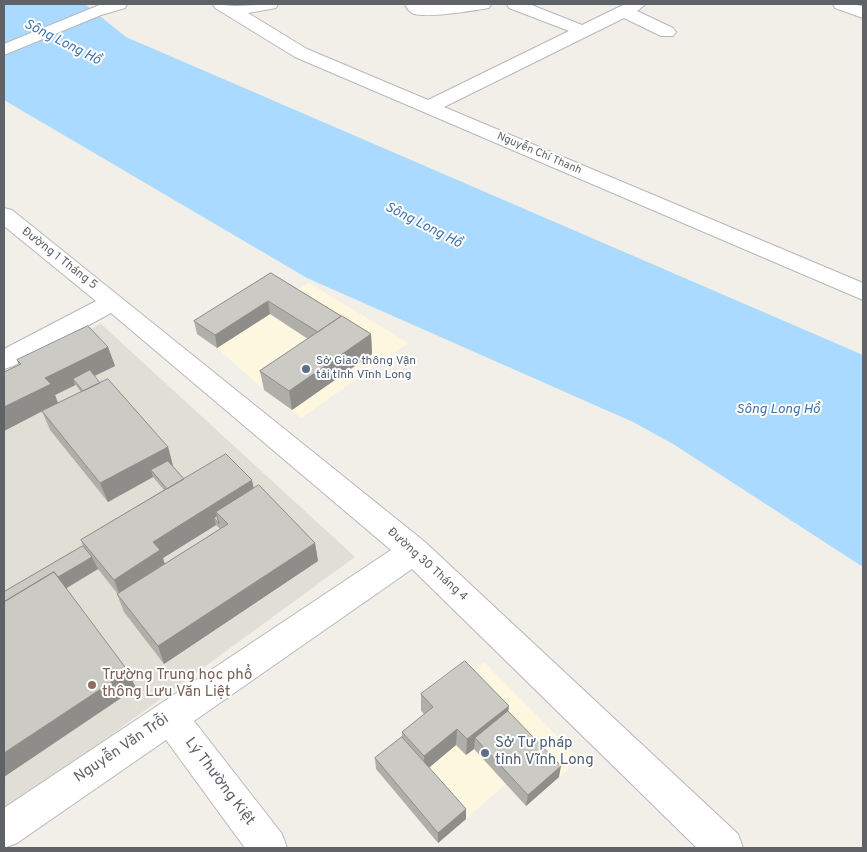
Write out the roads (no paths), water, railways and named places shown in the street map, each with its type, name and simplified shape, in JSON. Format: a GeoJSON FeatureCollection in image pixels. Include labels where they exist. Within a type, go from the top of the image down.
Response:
{"type":"FeatureCollection","features":[{"type":"Feature","properties":{"kind":"street"},"geometry":{"type":"LineString","coordinates":[[4,50],[95,11],[119,4]]}},
{"type":"Feature","properties":{"kind":"street"},"geometry":{"type":"LineString","coordinates":[[227,8],[270,4]]}},
{"type":"Feature","properties":{"kind":"street"},"geometry":{"type":"LineString","coordinates":[[413,4],[418,9],[483,4]]}},
{"type":"Feature","properties":{"kind":"street"},"geometry":{"type":"LineString","coordinates":[[515,4],[583,31]]}},
{"type":"Feature","properties":{"kind":"street"},"geometry":{"type":"LineString","coordinates":[[841,4],[863,13]]}},
{"type":"Feature","properties":{"kind":"street"},"geometry":{"type":"LineString","coordinates":[[428,107],[631,7],[667,32]]}},
{"type":"Feature","properties":{"kind":"street","name":"Nguyễn Chí Thanh"},"geometry":{"type":"LineString","coordinates":[[227,8],[302,54],[863,292]]}},
{"type":"Feature","properties":{"kind":"street","name":"Đường 1 Tháng 5"},"geometry":{"type":"LineString","coordinates":[[4,215],[114,302]]}},
{"type":"Feature","properties":{"kind":"street"},"geometry":{"type":"LineString","coordinates":[[4,360],[114,302]]}},
{"type":"Feature","properties":{"kind":"street","name":"Đường 30 Tháng 4"},"geometry":{"type":"LineString","coordinates":[[114,302],[414,551],[711,844]]}},
{"type":"Feature","properties":{"kind":"street","name":"Nguyễn Văn Trỗi"},"geometry":{"type":"LineString","coordinates":[[4,830],[414,551]]}},
{"type":"Feature","properties":{"kind":"street","name":"Lý Thường Kiệt"},"geometry":{"type":"LineString","coordinates":[[170,717],[268,848]]}},
{"type":"Feature","properties":{"kind":"water","name":"Sông Long Hồ"},"geometry":{"type":"Polygon","coordinates":[[[4,4],[85,4],[126,37],[863,355],[863,567],[673,444],[633,422],[307,278],[4,100],[4,4]]]}},
{"type":"Feature","properties":{"kind":"place","name":"Sở Giao thông Vận tải tỉnh Vĩnh Long"},"geometry":{"type":"Point","coordinates":[306,369]}},
{"type":"Feature","properties":{"kind":"place","name":"Trường Trung học phổ thông Lưu Văn Liệt"},"geometry":{"type":"Point","coordinates":[92,685]}},
{"type":"Feature","properties":{"kind":"place","name":"Sở Tư pháp tỉnh Vĩnh Long"},"geometry":{"type":"Point","coordinates":[485,753]}}]}
